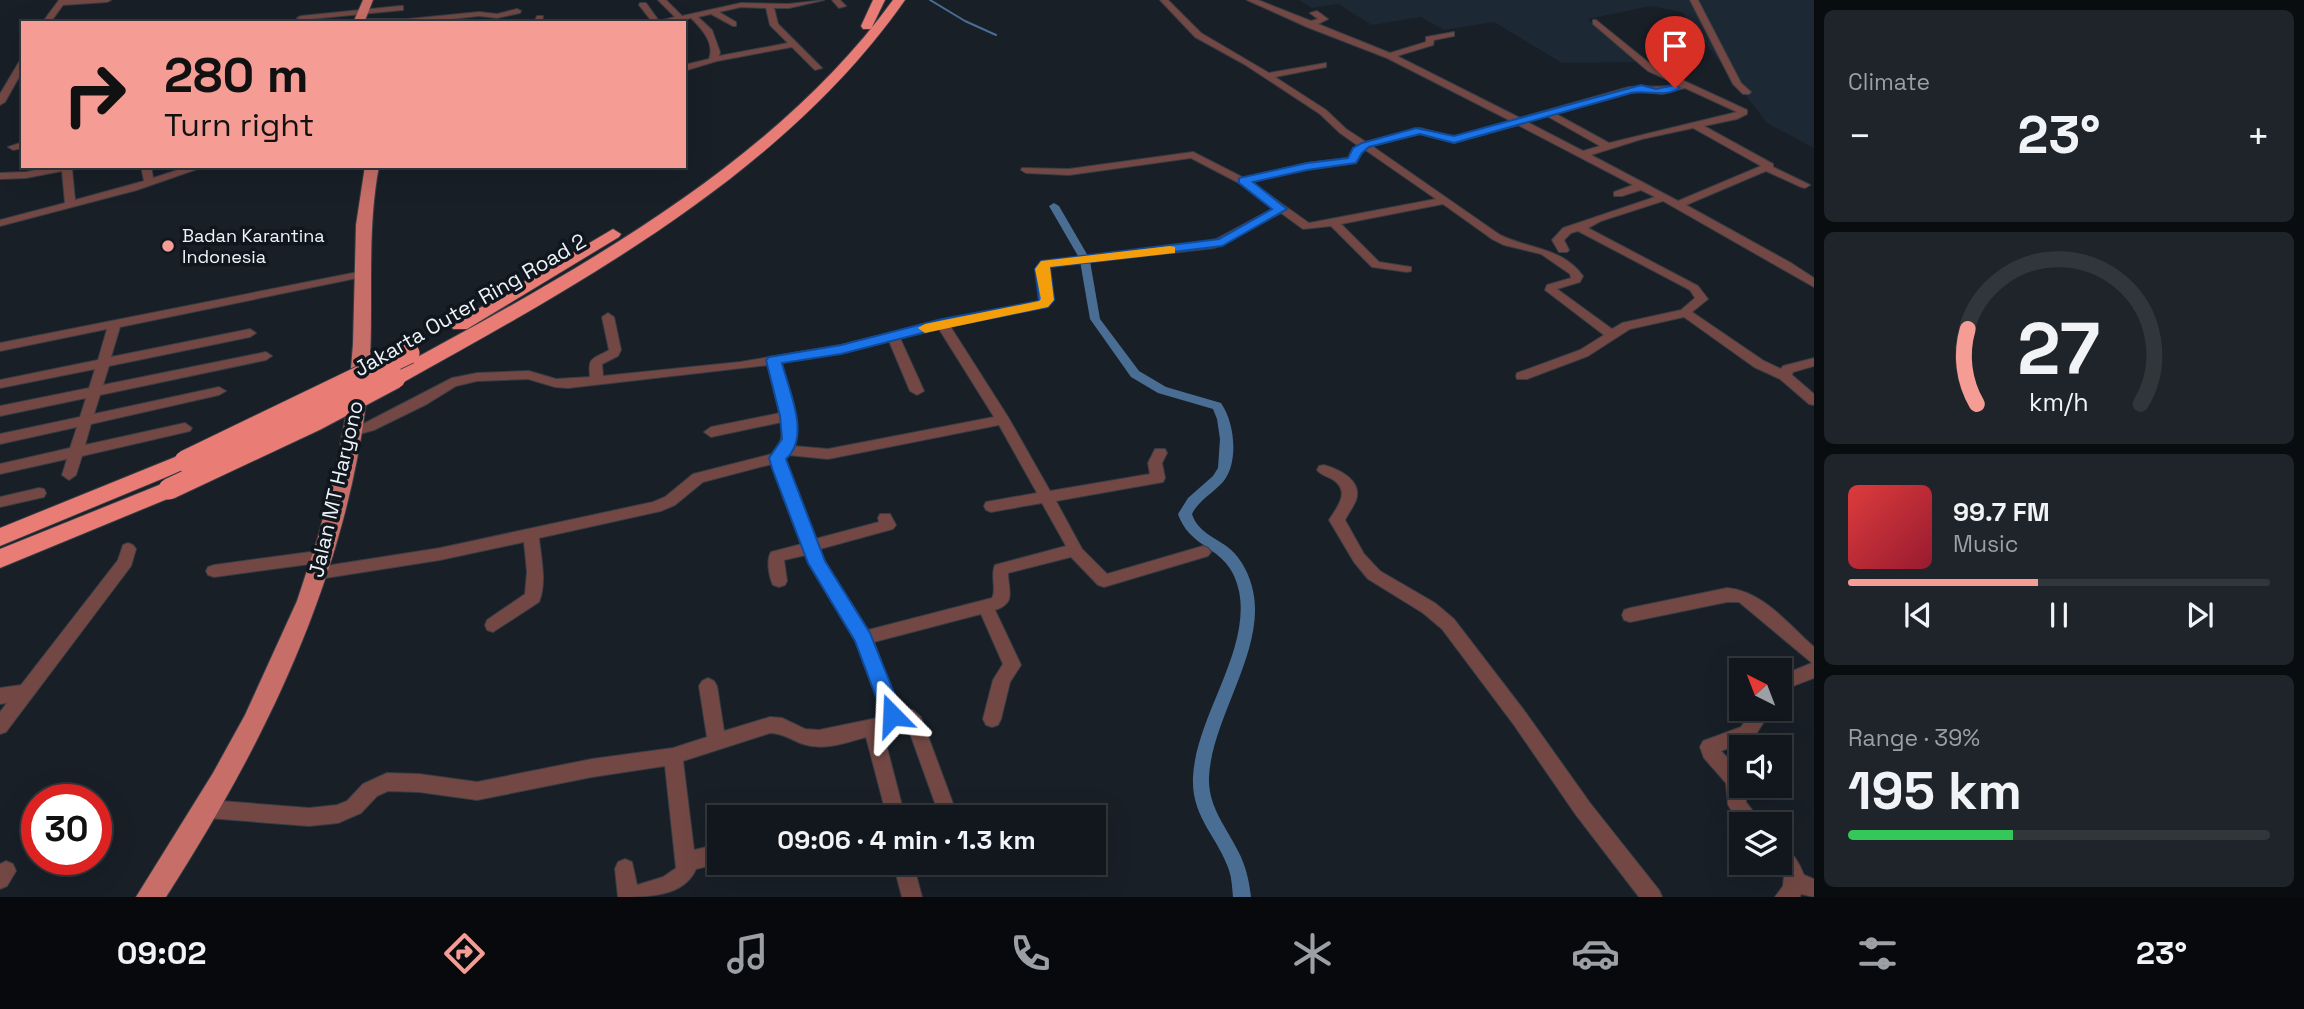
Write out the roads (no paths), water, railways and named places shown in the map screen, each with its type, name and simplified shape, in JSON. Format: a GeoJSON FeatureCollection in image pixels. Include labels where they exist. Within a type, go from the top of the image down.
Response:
{"type":"FeatureCollection","features":[{"type":"Feature","properties":{"kind":"highway"},"geometry":{"type":"LineString","coordinates":[[867,26],[879,0]]}},
{"type":"Feature","properties":{"kind":"highway","name":"Jakarta Outer Ring Road 2"},"geometry":{"type":"LineString","coordinates":[[0,537],[185,461],[410,353],[540,280],[674,196],[760,132],[816,84],[867,26],[885,0]]}},
{"type":"Feature","properties":{"kind":"highway","name":"Jakarta Outer Ring Road 2"},"geometry":{"type":"LineString","coordinates":[[0,559],[169,489],[304,425],[396,377],[583,271],[780,134],[831,87],[859,55],[899,0]]}},
{"type":"Feature","properties":{"kind":"main road"},"geometry":{"type":"LineString","coordinates":[[360,17],[368,0]]}},
{"type":"Feature","properties":{"kind":"main road","name":"Jalan MT Haryono"},"geometry":{"type":"LineString","coordinates":[[150,897],[208,809],[261,710],[302,622],[322,565],[353,431],[359,389],[365,199],[372,168]]}},
{"type":"Feature","properties":{"kind":"street"},"geometry":{"type":"LineString","coordinates":[[48,21],[62,2],[107,0]]}},
{"type":"Feature","properties":{"kind":"street"},"geometry":{"type":"LineString","coordinates":[[662,0],[680,18]]}},
{"type":"Feature","properties":{"kind":"street"},"geometry":{"type":"LineString","coordinates":[[667,21],[764,3],[791,6],[820,0]]}},
{"type":"Feature","properties":{"kind":"street"},"geometry":{"type":"LineString","coordinates":[[1164,0],[1198,35],[1247,62],[1331,118],[1343,131],[1502,241],[1545,252],[1574,272],[1576,280],[1550,289],[1611,334]]}},
{"type":"Feature","properties":{"kind":"street"},"geometry":{"type":"LineString","coordinates":[[1251,0],[1390,56],[1678,205],[1787,265],[1814,283]]}},
{"type":"Feature","properties":{"kind":"street"},"geometry":{"type":"LineString","coordinates":[[1694,0],[1737,83],[1746,92],[1732,94],[1725,102]]}},
{"type":"Feature","properties":{"kind":"street"},"geometry":{"type":"LineString","coordinates":[[764,3],[775,25],[818,68]]}},
{"type":"Feature","properties":{"kind":"street"},"geometry":{"type":"LineString","coordinates":[[643,5],[656,21]]}},
{"type":"Feature","properties":{"kind":"street"},"geometry":{"type":"LineString","coordinates":[[360,17],[400,8]]}},
{"type":"Feature","properties":{"kind":"street"},"geometry":{"type":"LineString","coordinates":[[301,18],[360,17],[408,21],[479,14],[498,16],[517,11]]}},
{"type":"Feature","properties":{"kind":"street"},"geometry":{"type":"LineString","coordinates":[[711,11],[733,24]]}},
{"type":"Feature","properties":{"kind":"street"},"geometry":{"type":"LineString","coordinates":[[1310,25],[1324,19],[1314,13]]}},
{"type":"Feature","properties":{"kind":"street"},"geometry":{"type":"LineString","coordinates":[[692,15],[708,30],[715,46],[715,59]]}},
{"type":"Feature","properties":{"kind":"street"},"geometry":{"type":"LineString","coordinates":[[1582,155],[1607,146],[1744,112],[1647,66],[1596,22]]}},
{"type":"Feature","properties":{"kind":"street"},"geometry":{"type":"LineString","coordinates":[[1390,56],[1420,48],[1430,43],[1429,39],[1433,37],[1451,34]]}},
{"type":"Feature","properties":{"kind":"street"},"geometry":{"type":"LineString","coordinates":[[686,67],[715,59],[795,44]]}},
{"type":"Feature","properties":{"kind":"street"},"geometry":{"type":"LineString","coordinates":[[0,102],[21,65]]}},
{"type":"Feature","properties":{"kind":"street"},"geometry":{"type":"LineString","coordinates":[[1266,76],[1323,65]]}},
{"type":"Feature","properties":{"kind":"street"},"geometry":{"type":"LineString","coordinates":[[1243,181],[1307,166],[1352,161],[1357,151],[1366,145],[1420,131],[1454,140],[1641,88],[1662,91],[1686,85]]}},
{"type":"Feature","properties":{"kind":"street"},"geometry":{"type":"LineString","coordinates":[[1549,114],[1607,146]]}},
{"type":"Feature","properties":{"kind":"street"},"geometry":{"type":"LineString","coordinates":[[1696,125],[1763,160],[1769,166],[1767,168]]}},
{"type":"Feature","properties":{"kind":"street"},"geometry":{"type":"LineString","coordinates":[[1026,170],[1069,172],[1187,155],[1196,156],[1243,181],[1307,227],[1445,200]]}},
{"type":"Feature","properties":{"kind":"street"},"geometry":{"type":"LineString","coordinates":[[0,176],[26,175],[65,168]]}},
{"type":"Feature","properties":{"kind":"street"},"geometry":{"type":"LineString","coordinates":[[70,203],[71,168]]}},
{"type":"Feature","properties":{"kind":"street"},"geometry":{"type":"LineString","coordinates":[[146,168],[149,183]]}},
{"type":"Feature","properties":{"kind":"street"},"geometry":{"type":"LineString","coordinates":[[0,223],[195,168]]}},
{"type":"Feature","properties":{"kind":"street"},"geometry":{"type":"LineString","coordinates":[[1678,205],[1767,168],[1805,185]]}},
{"type":"Feature","properties":{"kind":"street"},"geometry":{"type":"LineString","coordinates":[[1618,194],[1641,186]]}},
{"type":"Feature","properties":{"kind":"street"},"geometry":{"type":"LineString","coordinates":[[1563,250],[1558,240],[1561,234],[1570,229],[1580,228],[1597,219],[1663,198]]}},
{"type":"Feature","properties":{"kind":"street"},"geometry":{"type":"LineString","coordinates":[[353,431],[369,428],[462,379],[529,375],[555,383],[774,360],[841,349],[942,324],[1043,304],[1048,300],[1042,269],[1045,264],[1214,244],[1280,209]]}},
{"type":"Feature","properties":{"kind":"street"},"geometry":{"type":"LineString","coordinates":[[1333,222],[1376,265],[1407,269]]}},
{"type":"Feature","properties":{"kind":"street"},"geometry":{"type":"LineString","coordinates":[[1580,228],[1694,288],[1702,299],[1687,309],[1686,313]]}},
{"type":"Feature","properties":{"kind":"street"},"geometry":{"type":"LineString","coordinates":[[0,347],[363,274]]}},
{"type":"Feature","properties":{"kind":"street"},"geometry":{"type":"LineString","coordinates":[[1522,376],[1584,353],[1626,326],[1686,313],[1759,364],[1785,376],[1814,401]]}},
{"type":"Feature","properties":{"kind":"street"},"geometry":{"type":"LineString","coordinates":[[597,380],[595,362],[614,354],[615,350],[608,317]]}},
{"type":"Feature","properties":{"kind":"street"},"geometry":{"type":"LineString","coordinates":[[69,475],[88,420],[115,324]]}},
{"type":"Feature","properties":{"kind":"street"},"geometry":{"type":"LineString","coordinates":[[942,324],[1003,420],[1074,545],[1073,550]]}},
{"type":"Feature","properties":{"kind":"street"},"geometry":{"type":"LineString","coordinates":[[0,384],[250,333]]}},
{"type":"Feature","properties":{"kind":"street"},"geometry":{"type":"LineString","coordinates":[[893,337],[917,391]]}},
{"type":"Feature","properties":{"kind":"street"},"geometry":{"type":"LineString","coordinates":[[0,411],[266,356]]}},
{"type":"Feature","properties":{"kind":"street"},"geometry":{"type":"LineString","coordinates":[[774,360],[788,416],[790,439],[782,454],[811,547],[817,563],[864,638],[887,720]]}},
{"type":"Feature","properties":{"kind":"street"},"geometry":{"type":"LineString","coordinates":[[1785,376],[1793,367],[1814,362]]}},
{"type":"Feature","properties":{"kind":"street"},"geometry":{"type":"LineString","coordinates":[[0,439],[219,391]]}},
{"type":"Feature","properties":{"kind":"street"},"geometry":{"type":"LineString","coordinates":[[711,432],[788,416]]}},
{"type":"Feature","properties":{"kind":"street"},"geometry":{"type":"LineString","coordinates":[[214,571],[322,565],[440,554],[664,505],[698,478],[782,454],[828,454],[1003,420]]}},
{"type":"Feature","properties":{"kind":"street"},"geometry":{"type":"LineString","coordinates":[[0,469],[185,428]]}},
{"type":"Feature","properties":{"kind":"street"},"geometry":{"type":"LineString","coordinates":[[991,506],[1158,478],[1155,463],[1160,453]]}},
{"type":"Feature","properties":{"kind":"street"},"geometry":{"type":"LineString","coordinates":[[1324,470],[1339,476],[1348,485],[1350,498],[1337,520],[1368,570],[1429,608],[1448,624],[1520,719],[1583,810],[1652,897]]}},
{"type":"Feature","properties":{"kind":"street"},"geometry":{"type":"LineString","coordinates":[[0,502],[39,493]]}},
{"type":"Feature","properties":{"kind":"street"},"geometry":{"type":"LineString","coordinates":[[779,582],[776,555],[875,537],[888,525],[885,518]]}},
{"type":"Feature","properties":{"kind":"street"},"geometry":{"type":"LineString","coordinates":[[493,625],[533,597],[535,572],[530,535]]}},
{"type":"Feature","properties":{"kind":"street"},"geometry":{"type":"LineString","coordinates":[[0,726],[125,562],[128,549]]}},
{"type":"Feature","properties":{"kind":"street"},"geometry":{"type":"LineString","coordinates":[[1073,550],[1104,581],[1203,552]]}},
{"type":"Feature","properties":{"kind":"street"},"geometry":{"type":"LineString","coordinates":[[864,638],[986,607],[1001,600],[1001,569],[1073,550]]}},
{"type":"Feature","properties":{"kind":"street"},"geometry":{"type":"LineString","coordinates":[[1630,615],[1727,595],[1741,596],[1751,601],[1814,657]]}},
{"type":"Feature","properties":{"kind":"street"},"geometry":{"type":"LineString","coordinates":[[986,607],[1012,665],[1002,680],[992,719]]}},
{"type":"Feature","properties":{"kind":"street"},"geometry":{"type":"LineString","coordinates":[[1792,679],[1814,670]]}},
{"type":"Feature","properties":{"kind":"street"},"geometry":{"type":"LineString","coordinates":[[708,686],[717,741]]}},
{"type":"Feature","properties":{"kind":"street"},"geometry":{"type":"LineString","coordinates":[[0,696],[27,692]]}},
{"type":"Feature","properties":{"kind":"street"},"geometry":{"type":"LineString","coordinates":[[208,809],[309,817],[338,814],[354,807],[370,790],[387,782],[419,783],[477,791],[673,756],[781,723],[802,736],[814,738],[907,716],[915,723],[945,805]]}},
{"type":"Feature","properties":{"kind":"street"},"geometry":{"type":"LineString","coordinates":[[887,720],[874,734],[893,805]]}},
{"type":"Feature","properties":{"kind":"street"},"geometry":{"type":"LineString","coordinates":[[1743,812],[1737,805],[1734,778],[1710,752],[1709,747],[1747,733],[1755,721]]}},
{"type":"Feature","properties":{"kind":"street"},"geometry":{"type":"LineString","coordinates":[[625,869],[631,897],[680,878],[686,870],[673,756]]}},
{"type":"Feature","properties":{"kind":"street"},"geometry":{"type":"LineString","coordinates":[[686,862],[707,857]]}},
{"type":"Feature","properties":{"kind":"street"},"geometry":{"type":"LineString","coordinates":[[1792,871],[1798,890]]}},
{"type":"Feature","properties":{"kind":"street"},"geometry":{"type":"LineString","coordinates":[[904,875],[912,897]]}},
{"type":"Feature","properties":{"kind":"waterway"},"geometry":{"type":"LineString","coordinates":[[930,0],[965,21],[996,35]]}},
{"type":"Feature","properties":{"kind":"waterway"},"geometry":{"type":"LineString","coordinates":[[1054,206],[1083,256]]}},
{"type":"Feature","properties":{"kind":"waterway"},"geometry":{"type":"LineString","coordinates":[[1085,261],[1095,319],[1135,374],[1162,390],[1217,406],[1223,419],[1226,449],[1222,474],[1193,501],[1185,514],[1196,533],[1226,553],[1234,562],[1247,596],[1244,639],[1211,732],[1201,777],[1204,805],[1238,870],[1242,897]]}},
{"type":"Feature","properties":{"kind":"place","name":"Badan Karantina Indonesia"},"geometry":{"type":"Point","coordinates":[168,246]}}]}
